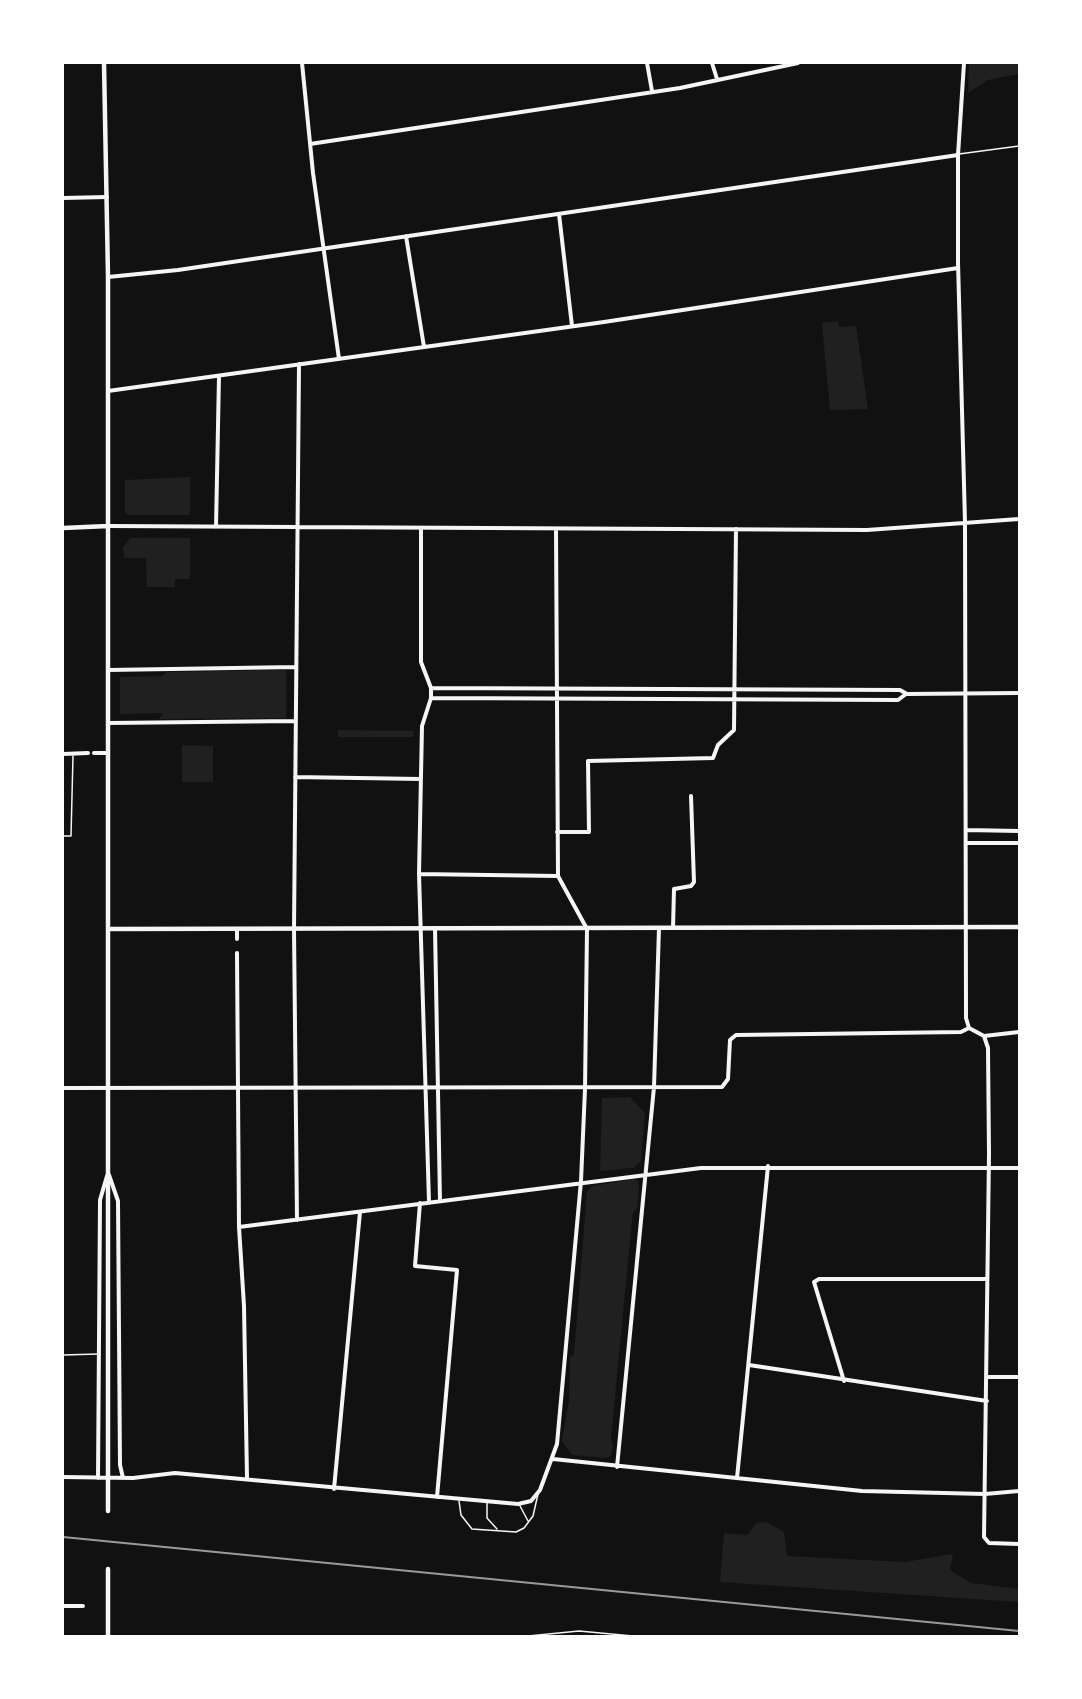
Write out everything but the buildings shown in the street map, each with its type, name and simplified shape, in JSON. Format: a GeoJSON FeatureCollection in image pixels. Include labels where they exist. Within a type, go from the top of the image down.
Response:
{"type":"FeatureCollection","features":[{"type":"Feature","properties":{"kind":"street"},"geometry":{"type":"LineString","coordinates":[[104,63],[108,277],[108,1511]]}},
{"type":"Feature","properties":{"kind":"street"},"geometry":{"type":"LineString","coordinates":[[302,63],[310,144],[339,359]]}},
{"type":"Feature","properties":{"kind":"street"},"geometry":{"type":"LineString","coordinates":[[647,63],[652,91]]}},
{"type":"Feature","properties":{"kind":"street"},"geometry":{"type":"LineString","coordinates":[[712,63],[717,79]]}},
{"type":"Feature","properties":{"kind":"street"},"geometry":{"type":"LineString","coordinates":[[310,144],[652,91],[798,63]]}},
{"type":"Feature","properties":{"kind":"street"},"geometry":{"type":"LineString","coordinates":[[964,63],[958,154],[958,268],[965,522],[966,1018],[969,1028],[984,1036],[1019,1032]]}},
{"type":"Feature","properties":{"kind":"street"},"geometry":{"type":"LineString","coordinates":[[108,277],[178,270],[958,154]]}},
{"type":"Feature","properties":{"kind":"street"},"geometry":{"type":"LineString","coordinates":[[63,198],[107,197]]}},
{"type":"Feature","properties":{"kind":"street"},"geometry":{"type":"LineString","coordinates":[[559,214],[572,327]]}},
{"type":"Feature","properties":{"kind":"street"},"geometry":{"type":"LineString","coordinates":[[406,236],[424,347]]}},
{"type":"Feature","properties":{"kind":"street"},"geometry":{"type":"LineString","coordinates":[[108,392],[572,327],[958,268]]}},
{"type":"Feature","properties":{"kind":"street"},"geometry":{"type":"LineString","coordinates":[[297,1220],[294,929],[299,364]]}},
{"type":"Feature","properties":{"kind":"street"},"geometry":{"type":"LineString","coordinates":[[216,527],[219,376]]}},
{"type":"Feature","properties":{"kind":"street"},"geometry":{"type":"LineString","coordinates":[[63,528],[108,526],[870,530],[1019,519]]}},
{"type":"Feature","properties":{"kind":"street"},"geometry":{"type":"LineString","coordinates":[[421,529],[421,663],[431,688],[431,698],[422,726],[419,874],[429,1202]]}},
{"type":"Feature","properties":{"kind":"street"},"geometry":{"type":"LineString","coordinates":[[63,1477],[123,1478],[175,1473],[518,1504],[531,1501],[538,1493],[557,1444],[581,1181],[585,1089],[587,929],[558,876],[556,529]]}},
{"type":"Feature","properties":{"kind":"street"},"geometry":{"type":"LineString","coordinates":[[558,832],[589,832],[588,761],[713,758],[718,745],[736,727],[736,529]]}},
{"type":"Feature","properties":{"kind":"street"},"geometry":{"type":"LineString","coordinates":[[108,670],[296,667]]}},
{"type":"Feature","properties":{"kind":"street"},"geometry":{"type":"LineString","coordinates":[[431,688],[900,690],[907,694],[1019,693]]}},
{"type":"Feature","properties":{"kind":"street"},"geometry":{"type":"LineString","coordinates":[[431,698],[898,700],[907,694]]}},
{"type":"Feature","properties":{"kind":"street"},"geometry":{"type":"LineString","coordinates":[[108,723],[295,721]]}},
{"type":"Feature","properties":{"kind":"street"},"geometry":{"type":"LineString","coordinates":[[63,753],[88,753]]}},
{"type":"Feature","properties":{"kind":"street"},"geometry":{"type":"LineString","coordinates":[[94,753],[108,753]]}},
{"type":"Feature","properties":{"kind":"street"},"geometry":{"type":"LineString","coordinates":[[295,777],[420,779]]}},
{"type":"Feature","properties":{"kind":"street"},"geometry":{"type":"LineString","coordinates":[[673,928],[674,889],[691,886],[694,882],[691,796]]}},
{"type":"Feature","properties":{"kind":"street"},"geometry":{"type":"LineString","coordinates":[[966,830],[1019,831]]}},
{"type":"Feature","properties":{"kind":"street"},"geometry":{"type":"LineString","coordinates":[[966,843],[1019,843]]}},
{"type":"Feature","properties":{"kind":"street"},"geometry":{"type":"LineString","coordinates":[[419,874],[558,876]]}},
{"type":"Feature","properties":{"kind":"street"},"geometry":{"type":"LineString","coordinates":[[108,929],[1019,927]]}},
{"type":"Feature","properties":{"kind":"street"},"geometry":{"type":"LineString","coordinates":[[435,928],[440,1200]]}},
{"type":"Feature","properties":{"kind":"street"},"geometry":{"type":"LineString","coordinates":[[617,1467],[654,1087],[659,928]]}},
{"type":"Feature","properties":{"kind":"street"},"geometry":{"type":"LineString","coordinates":[[237,929],[237,939]]}},
{"type":"Feature","properties":{"kind":"street"},"geometry":{"type":"LineString","coordinates":[[237,953],[240,1227],[243,1260],[247,1478]]}},
{"type":"Feature","properties":{"kind":"street"},"geometry":{"type":"LineString","coordinates":[[63,1088],[722,1087],[728,1079],[730,1040],[736,1035],[961,1032],[969,1028]]}},
{"type":"Feature","properties":{"kind":"street"},"geometry":{"type":"LineString","coordinates":[[984,1036],[988,1048],[985,1541],[1019,1544]]}},
{"type":"Feature","properties":{"kind":"street"},"geometry":{"type":"LineString","coordinates":[[736,1478],[768,1166]]}},
{"type":"Feature","properties":{"kind":"street"},"geometry":{"type":"LineString","coordinates":[[240,1227],[701,1167],[1019,1168]]}},
{"type":"Feature","properties":{"kind":"street"},"geometry":{"type":"LineString","coordinates":[[100,1478],[99,1200],[108,1173]]}},
{"type":"Feature","properties":{"kind":"street"},"geometry":{"type":"LineString","coordinates":[[108,1173],[118,1201],[120,1465],[123,1478]]}},
{"type":"Feature","properties":{"kind":"street"},"geometry":{"type":"LineString","coordinates":[[420,1203],[415,1266],[457,1270],[437,1497]]}},
{"type":"Feature","properties":{"kind":"street"},"geometry":{"type":"LineString","coordinates":[[334,1489],[360,1212]]}},
{"type":"Feature","properties":{"kind":"street"},"geometry":{"type":"LineString","coordinates":[[844,1381],[814,1282],[819,1278],[987,1279]]}},
{"type":"Feature","properties":{"kind":"street"},"geometry":{"type":"LineString","coordinates":[[749,1365],[987,1401]]}},
{"type":"Feature","properties":{"kind":"street"},"geometry":{"type":"LineString","coordinates":[[986,1377],[1019,1377]]}},
{"type":"Feature","properties":{"kind":"street"},"geometry":{"type":"LineString","coordinates":[[553,1459],[872,1492],[985,1494],[1019,1491]]}},
{"type":"Feature","properties":{"kind":"street"},"geometry":{"type":"LineString","coordinates":[[108,1569],[108,1636]]}},
{"type":"Feature","properties":{"kind":"street"},"geometry":{"type":"LineString","coordinates":[[63,1606],[83,1606]]}},
{"type":"Feature","properties":{"kind":"lane"},"geometry":{"type":"LineString","coordinates":[[958,154],[1019,146]]}},
{"type":"Feature","properties":{"kind":"lane"},"geometry":{"type":"LineString","coordinates":[[63,836],[72,836],[73,753]]}},
{"type":"Feature","properties":{"kind":"lane"},"geometry":{"type":"LineString","coordinates":[[63,1355],[98,1354]]}},
{"type":"Feature","properties":{"kind":"lane"},"geometry":{"type":"LineString","coordinates":[[459,1499],[460,1515],[470,1527],[478,1531],[520,1531],[534,1513],[538,1493]]}},
{"type":"Feature","properties":{"kind":"lane"},"geometry":{"type":"LineString","coordinates":[[488,1501],[487,1518],[498,1530]]}},
{"type":"Feature","properties":{"kind":"lane"},"geometry":{"type":"LineString","coordinates":[[518,1504],[528,1522]]}},
{"type":"Feature","properties":{"kind":"lane"},"geometry":{"type":"LineString","coordinates":[[528,1636],[579,1631],[633,1636]]}},
{"type":"Feature","properties":{"kind":"lane"},"geometry":{"type":"LineString","coordinates":[[280,1636],[294,1636]]}},
{"type":"Feature","properties":{"kind":"shaded area"},"geometry":{"type":"Polygon","coordinates":[[[969,63],[1019,63],[1019,74],[988,80],[968,93],[969,63]]]}},
{"type":"Feature","properties":{"kind":"shaded area"},"geometry":{"type":"Polygon","coordinates":[[[838,321],[839,327],[856,326],[868,409],[830,410],[822,323],[838,321]]]}},
{"type":"Feature","properties":{"kind":"shaded area"},"geometry":{"type":"Polygon","coordinates":[[[190,477],[190,515],[128,515],[125,512],[125,480],[190,477]]]}},
{"type":"Feature","properties":{"kind":"shaded area"},"geometry":{"type":"Polygon","coordinates":[[[130,538],[190,538],[190,579],[175,579],[175,587],[147,587],[146,558],[124,558],[123,547],[130,538]]]}},
{"type":"Feature","properties":{"kind":"shaded area"},"geometry":{"type":"Polygon","coordinates":[[[286,670],[286,718],[159,719],[163,713],[120,714],[120,677],[162,676],[167,672],[286,670]]]}},
{"type":"Feature","properties":{"kind":"shaded area"},"geometry":{"type":"Polygon","coordinates":[[[338,730],[414,731],[413,737],[338,737],[338,730]]]}},
{"type":"Feature","properties":{"kind":"shaded area"},"geometry":{"type":"Polygon","coordinates":[[[182,745],[213,746],[213,782],[182,782],[182,745]]]}},
{"type":"Feature","properties":{"kind":"shaded area"},"geometry":{"type":"Polygon","coordinates":[[[630,1097],[645,1113],[641,1161],[633,1168],[600,1171],[602,1098],[630,1097]]]}},
{"type":"Feature","properties":{"kind":"shaded area"},"geometry":{"type":"Polygon","coordinates":[[[634,1179],[638,1182],[639,1188],[637,1208],[633,1212],[611,1456],[607,1458],[572,1455],[562,1441],[569,1400],[570,1357],[574,1354],[587,1192],[593,1186],[634,1179]]]}},
{"type":"Feature","properties":{"kind":"shaded area"},"geometry":{"type":"Polygon","coordinates":[[[767,1522],[784,1532],[787,1556],[905,1562],[953,1554],[950,1570],[971,1583],[1019,1589],[1019,1602],[720,1582],[724,1533],[747,1535],[756,1523],[767,1522]]]}},
{"type":"Feature","properties":{"kind":"railway"},"geometry":{"type":"LineString","coordinates":[[63,1537],[1019,1631]]}}]}
